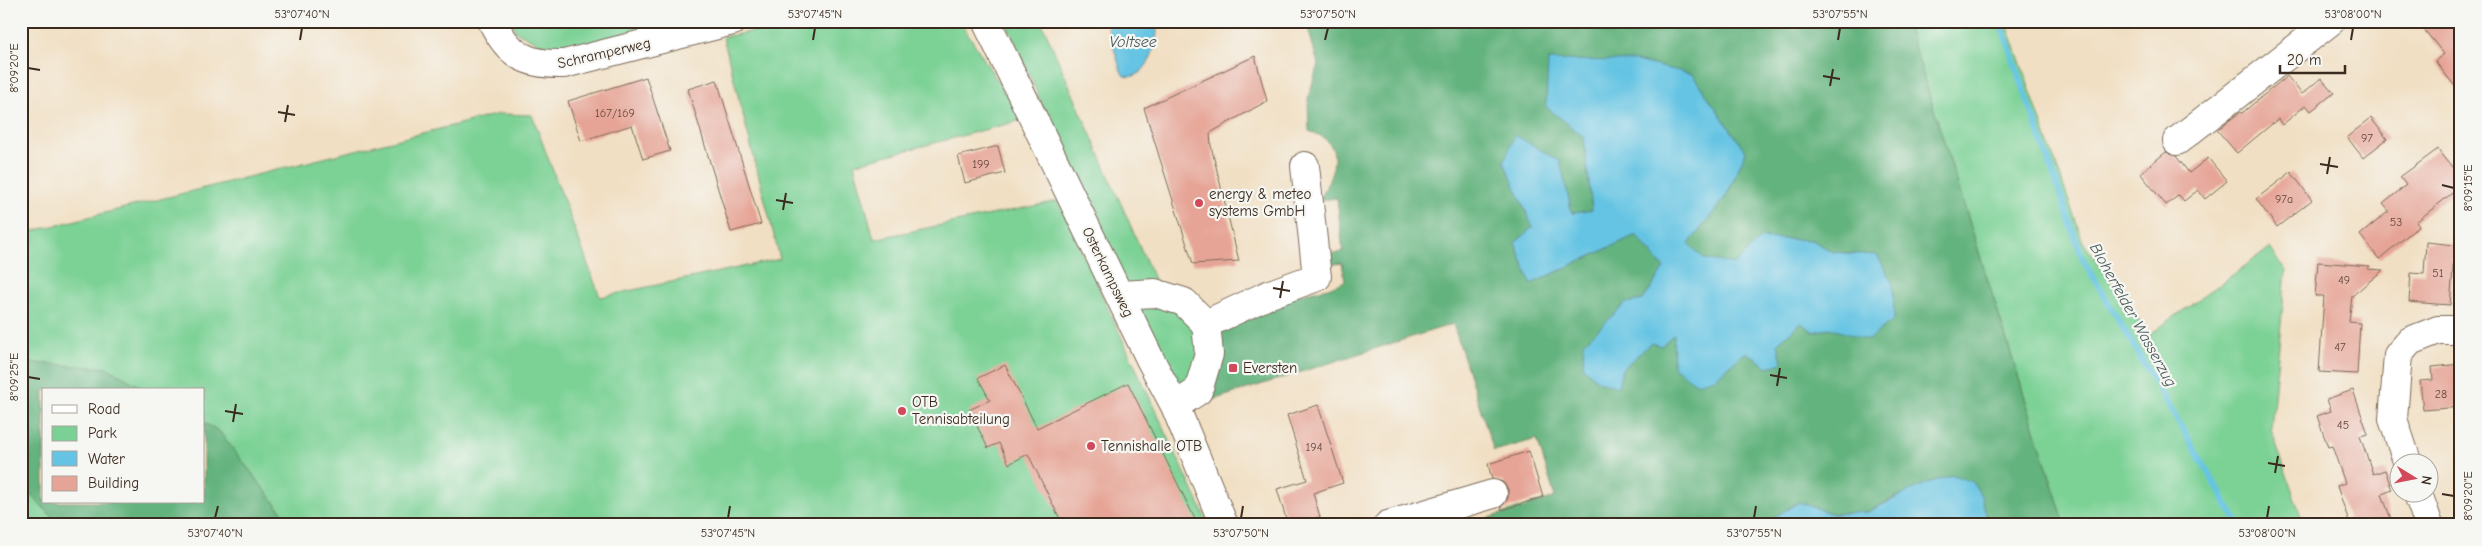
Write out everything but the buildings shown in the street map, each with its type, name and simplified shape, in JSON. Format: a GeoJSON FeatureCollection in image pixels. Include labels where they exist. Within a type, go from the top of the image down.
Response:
{"type":"FeatureCollection","features":[{"type":"Feature","properties":{"kind":"street","name":"Schramperweg"},"geometry":{"type":"LineString","coordinates":[[492,21],[510,48],[524,60],[543,65],[564,64],[733,21]]}},
{"type":"Feature","properties":{"kind":"street","name":"Osterkampsweg"},"geometry":{"type":"LineString","coordinates":[[986,21],[1150,359],[1176,406],[1224,525]]}},
{"type":"Feature","properties":{"kind":"street"},"geometry":{"type":"LineString","coordinates":[[2177,142],[2331,21]]}},
{"type":"Feature","properties":{"kind":"street"},"geometry":{"type":"LineString","coordinates":[[1206,324],[1270,294],[1317,278],[1305,166]]}},
{"type":"Feature","properties":{"kind":"street"},"geometry":{"type":"LineString","coordinates":[[1120,296],[1155,293],[1184,302],[1206,324],[1209,354],[1198,391],[1176,406]]}},
{"type":"Feature","properties":{"kind":"street"},"geometry":{"type":"LineString","coordinates":[[2405,454],[2393,419],[2398,355],[2410,341],[2438,330],[2461,330]]}},
{"type":"Feature","properties":{"kind":"street"},"geometry":{"type":"LineString","coordinates":[[1388,525],[1493,494]]}},
{"type":"Feature","properties":{"kind":"street"},"geometry":{"type":"LineString","coordinates":[[2422,504],[2429,525]]}},
{"type":"Feature","properties":{"kind":"green space"},"geometry":{"type":"Polygon","coordinates":[[[512,21],[687,21],[590,44],[546,47],[515,31],[512,21]]]}},
{"type":"Feature","properties":{"kind":"green space"},"geometry":{"type":"Polygon","coordinates":[[[809,21],[960,21],[1022,120],[854,164],[874,239],[1058,201],[1209,525],[292,525],[219,431],[205,424],[205,388],[142,388],[108,369],[21,362],[21,234],[499,114],[532,115],[600,297],[780,259],[723,37],[809,21]]]}},
{"type":"Feature","properties":{"kind":"green space"},"geometry":{"type":"Polygon","coordinates":[[[1005,21],[1041,21],[1157,286],[1125,291],[1005,21]]]}},
{"type":"Feature","properties":{"kind":"green space"},"geometry":{"type":"Polygon","coordinates":[[[1306,21],[1906,21],[2065,525],[1989,525],[1981,496],[1896,497],[1867,512],[1833,514],[1799,502],[1771,519],[1768,525],[1697,525],[1695,520],[1677,525],[1467,525],[1555,497],[1537,439],[1494,451],[1453,324],[1187,408],[1216,324],[1274,300],[1328,288],[1345,281],[1342,263],[1327,265],[1326,254],[1343,252],[1337,198],[1320,200],[1332,170],[1333,151],[1329,143],[1309,131],[1308,99],[1318,64],[1306,21]],[[1636,61],[1546,107],[1584,137],[1592,210],[1572,213],[1560,161],[1533,227],[1515,243],[1531,284],[1636,235],[1664,268],[1643,300],[1626,303],[1618,386],[1622,369],[1651,342],[1661,346],[1674,334],[1715,378],[1746,352],[1768,367],[1782,363],[1778,343],[1801,323],[1814,332],[1829,328],[1868,339],[1877,255],[1833,252],[1812,240],[1762,238],[1735,264],[1704,259],[1689,244],[1726,196],[1746,152],[1692,74],[1636,61]]]}},
{"type":"Feature","properties":{"kind":"green space"},"geometry":{"type":"Polygon","coordinates":[[[1906,21],[2006,21],[2083,242],[2149,335],[2270,248],[2286,271],[2271,429],[2304,525],[2122,525],[2118,515],[2065,525],[1906,21]]]}},
{"type":"Feature","properties":{"kind":"green space"},"geometry":{"type":"Polygon","coordinates":[[[1154,302],[1179,309],[1200,332],[1199,351],[1188,385],[1176,395],[1136,306],[1154,302]]]}},
{"type":"Feature","properties":{"kind":"green space"},"geometry":{"type":"Polygon","coordinates":[[[21,362],[108,368],[143,388],[42,388],[42,504],[205,504],[205,424],[219,431],[292,525],[60,525],[21,484],[21,362]]]}},
{"type":"Feature","properties":{"kind":"green space"},"geometry":{"type":"Polygon","coordinates":[[[21,484],[60,525],[21,525],[21,484]]]}},
{"type":"Feature","properties":{"kind":"water","name":"Voltsee"},"geometry":{"type":"Polygon","coordinates":[[[1109,21],[1156,21],[1157,29],[1154,48],[1146,66],[1139,73],[1132,76],[1124,76],[1121,71],[1108,29],[1109,21]]]}},
{"type":"Feature","properties":{"kind":"water"},"geometry":{"type":"Polygon","coordinates":[[[1548,60],[1636,61],[1692,74],[1746,152],[1726,196],[1689,244],[1704,259],[1735,264],[1761,238],[1812,240],[1833,252],[1877,255],[1893,284],[1894,319],[1868,340],[1829,328],[1814,332],[1801,323],[1778,343],[1782,363],[1768,367],[1746,352],[1715,378],[1696,383],[1673,367],[1674,334],[1661,346],[1651,343],[1622,369],[1618,387],[1598,381],[1583,367],[1584,343],[1626,303],[1643,300],[1664,268],[1636,235],[1531,284],[1515,243],[1533,227],[1504,162],[1515,135],[1560,161],[1572,213],[1592,210],[1584,137],[1546,107],[1548,60]]]}},
{"type":"Feature","properties":{"kind":"water"},"geometry":{"type":"Polygon","coordinates":[[[1953,475],[1973,482],[1981,496],[1989,525],[1768,525],[1771,519],[1799,502],[1833,514],[1867,512],[1927,483],[1953,475]]]}},
{"type":"Feature","properties":{"kind":"waterway","name":"Bloherfelder Wasserzug"},"geometry":{"type":"LineString","coordinates":[[2000,21],[2083,260],[2239,525]]}},
{"type":"Feature","properties":{"kind":"place","name":"energy & meteo systems GmbH"},"geometry":{"type":"Point","coordinates":[1199,203]}},
{"type":"Feature","properties":{"kind":"place","name":"Eversten"},"geometry":{"type":"Point","coordinates":[1233,368]}},
{"type":"Feature","properties":{"kind":"place","name":"OTB Tennisabteilung"},"geometry":{"type":"Point","coordinates":[902,411]}},
{"type":"Feature","properties":{"kind":"place","name":"Tennishalle OTB"},"geometry":{"type":"Point","coordinates":[1091,446]}}]}
